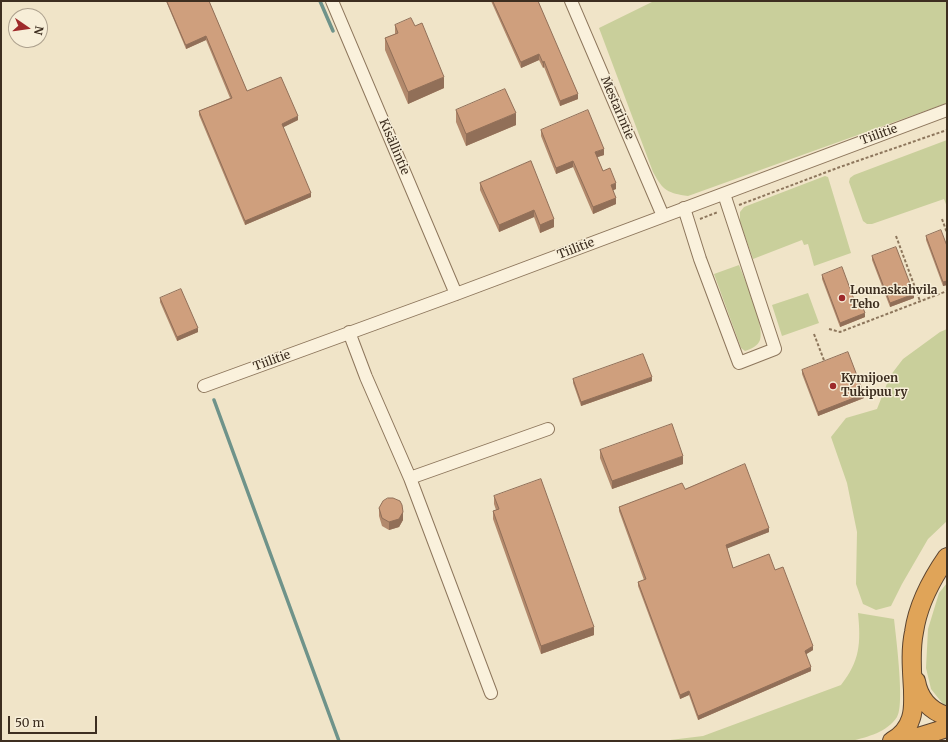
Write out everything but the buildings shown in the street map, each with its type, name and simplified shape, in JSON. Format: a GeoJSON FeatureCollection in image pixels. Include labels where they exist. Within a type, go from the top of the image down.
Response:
{"type":"FeatureCollection","features":[{"type":"Feature","properties":{"kind":"highway"},"geometry":{"type":"LineString","coordinates":[[892,741],[904,732],[911,718],[913,700],[913,633],[919,610],[930,584],[947,557]]}},
{"type":"Feature","properties":{"kind":"highway"},"geometry":{"type":"LineString","coordinates":[[912,667],[916,685],[924,700],[934,710],[947,716]]}},
{"type":"Feature","properties":{"kind":"highway"},"geometry":{"type":"LineString","coordinates":[[905,741],[947,728]]}},
{"type":"Feature","properties":{"kind":"street","name":"Kisällintie"},"geometry":{"type":"LineString","coordinates":[[332,1],[456,294]]}},
{"type":"Feature","properties":{"kind":"street","name":"Mestarintie"},"geometry":{"type":"LineString","coordinates":[[571,1],[662,216]]}},
{"type":"Feature","properties":{"kind":"street","name":"Tiilitie"},"geometry":{"type":"LineString","coordinates":[[204,386],[456,294],[947,110]]}},
{"type":"Feature","properties":{"kind":"street"},"geometry":{"type":"LineString","coordinates":[[684,208],[700,258],[739,363],[775,349],[724,194]]}},
{"type":"Feature","properties":{"kind":"street"},"geometry":{"type":"LineString","coordinates":[[349,332],[366,377],[410,478],[491,693]]}},
{"type":"Feature","properties":{"kind":"street"},"geometry":{"type":"LineString","coordinates":[[410,478],[548,429]]}},
{"type":"Feature","properties":{"kind":"path"},"geometry":{"type":"LineString","coordinates":[[688,223],[840,167],[947,130]]}},
{"type":"Feature","properties":{"kind":"path"},"geometry":{"type":"LineString","coordinates":[[942,219],[947,233]]}},
{"type":"Feature","properties":{"kind":"path"},"geometry":{"type":"LineString","coordinates":[[896,236],[920,301]]}},
{"type":"Feature","properties":{"kind":"path"},"geometry":{"type":"LineString","coordinates":[[829,329],[840,332],[947,291]]}},
{"type":"Feature","properties":{"kind":"path"},"geometry":{"type":"LineString","coordinates":[[814,334],[825,365]]}},
{"type":"Feature","properties":{"kind":"green space"},"geometry":{"type":"Polygon","coordinates":[[[654,1],[947,1],[947,103],[688,196],[676,194],[663,187],[653,172],[599,28],[654,1]]]}},
{"type":"Feature","properties":{"kind":"green space"},"geometry":{"type":"Polygon","coordinates":[[[947,140],[947,207],[944,199],[872,224],[867,224],[863,221],[849,182],[850,178],[854,175],[947,140]]]}},
{"type":"Feature","properties":{"kind":"green space"},"geometry":{"type":"Polygon","coordinates":[[[825,176],[828,177],[851,253],[814,266],[808,244],[804,245],[802,240],[753,259],[740,222],[740,212],[744,207],[825,176]]]}},
{"type":"Feature","properties":{"kind":"green space"},"geometry":{"type":"Polygon","coordinates":[[[739,265],[754,303],[761,333],[758,344],[745,351],[741,348],[714,274],[739,265]]]}},
{"type":"Feature","properties":{"kind":"green space"},"geometry":{"type":"Polygon","coordinates":[[[808,293],[819,323],[782,336],[772,305],[808,293]]]}},
{"type":"Feature","properties":{"kind":"green space"},"geometry":{"type":"Polygon","coordinates":[[[947,329],[947,521],[928,539],[891,606],[876,610],[863,604],[856,584],[857,532],[847,483],[831,437],[846,418],[877,409],[890,376],[903,359],[940,332],[947,329]]]}},
{"type":"Feature","properties":{"kind":"green space"},"geometry":{"type":"Polygon","coordinates":[[[947,583],[947,705],[943,704],[931,689],[926,668],[928,629],[939,593],[947,583]]]}},
{"type":"Feature","properties":{"kind":"green space"},"geometry":{"type":"Polygon","coordinates":[[[858,613],[894,619],[900,700],[897,717],[888,727],[870,736],[851,741],[662,741],[703,736],[841,685],[856,660],[859,643],[858,613]]]}},
{"type":"Feature","properties":{"kind":"waterway"},"geometry":{"type":"LineString","coordinates":[[320,1],[333,31]]}},
{"type":"Feature","properties":{"kind":"waterway"},"geometry":{"type":"LineString","coordinates":[[214,400],[339,741]]}},
{"type":"Feature","properties":{"kind":"place","name":"Lounaskahvila Teho"},"geometry":{"type":"Point","coordinates":[842,298]}},
{"type":"Feature","properties":{"kind":"place","name":"Kymijoen Tukipuu ry"},"geometry":{"type":"Point","coordinates":[833,386]}}]}
